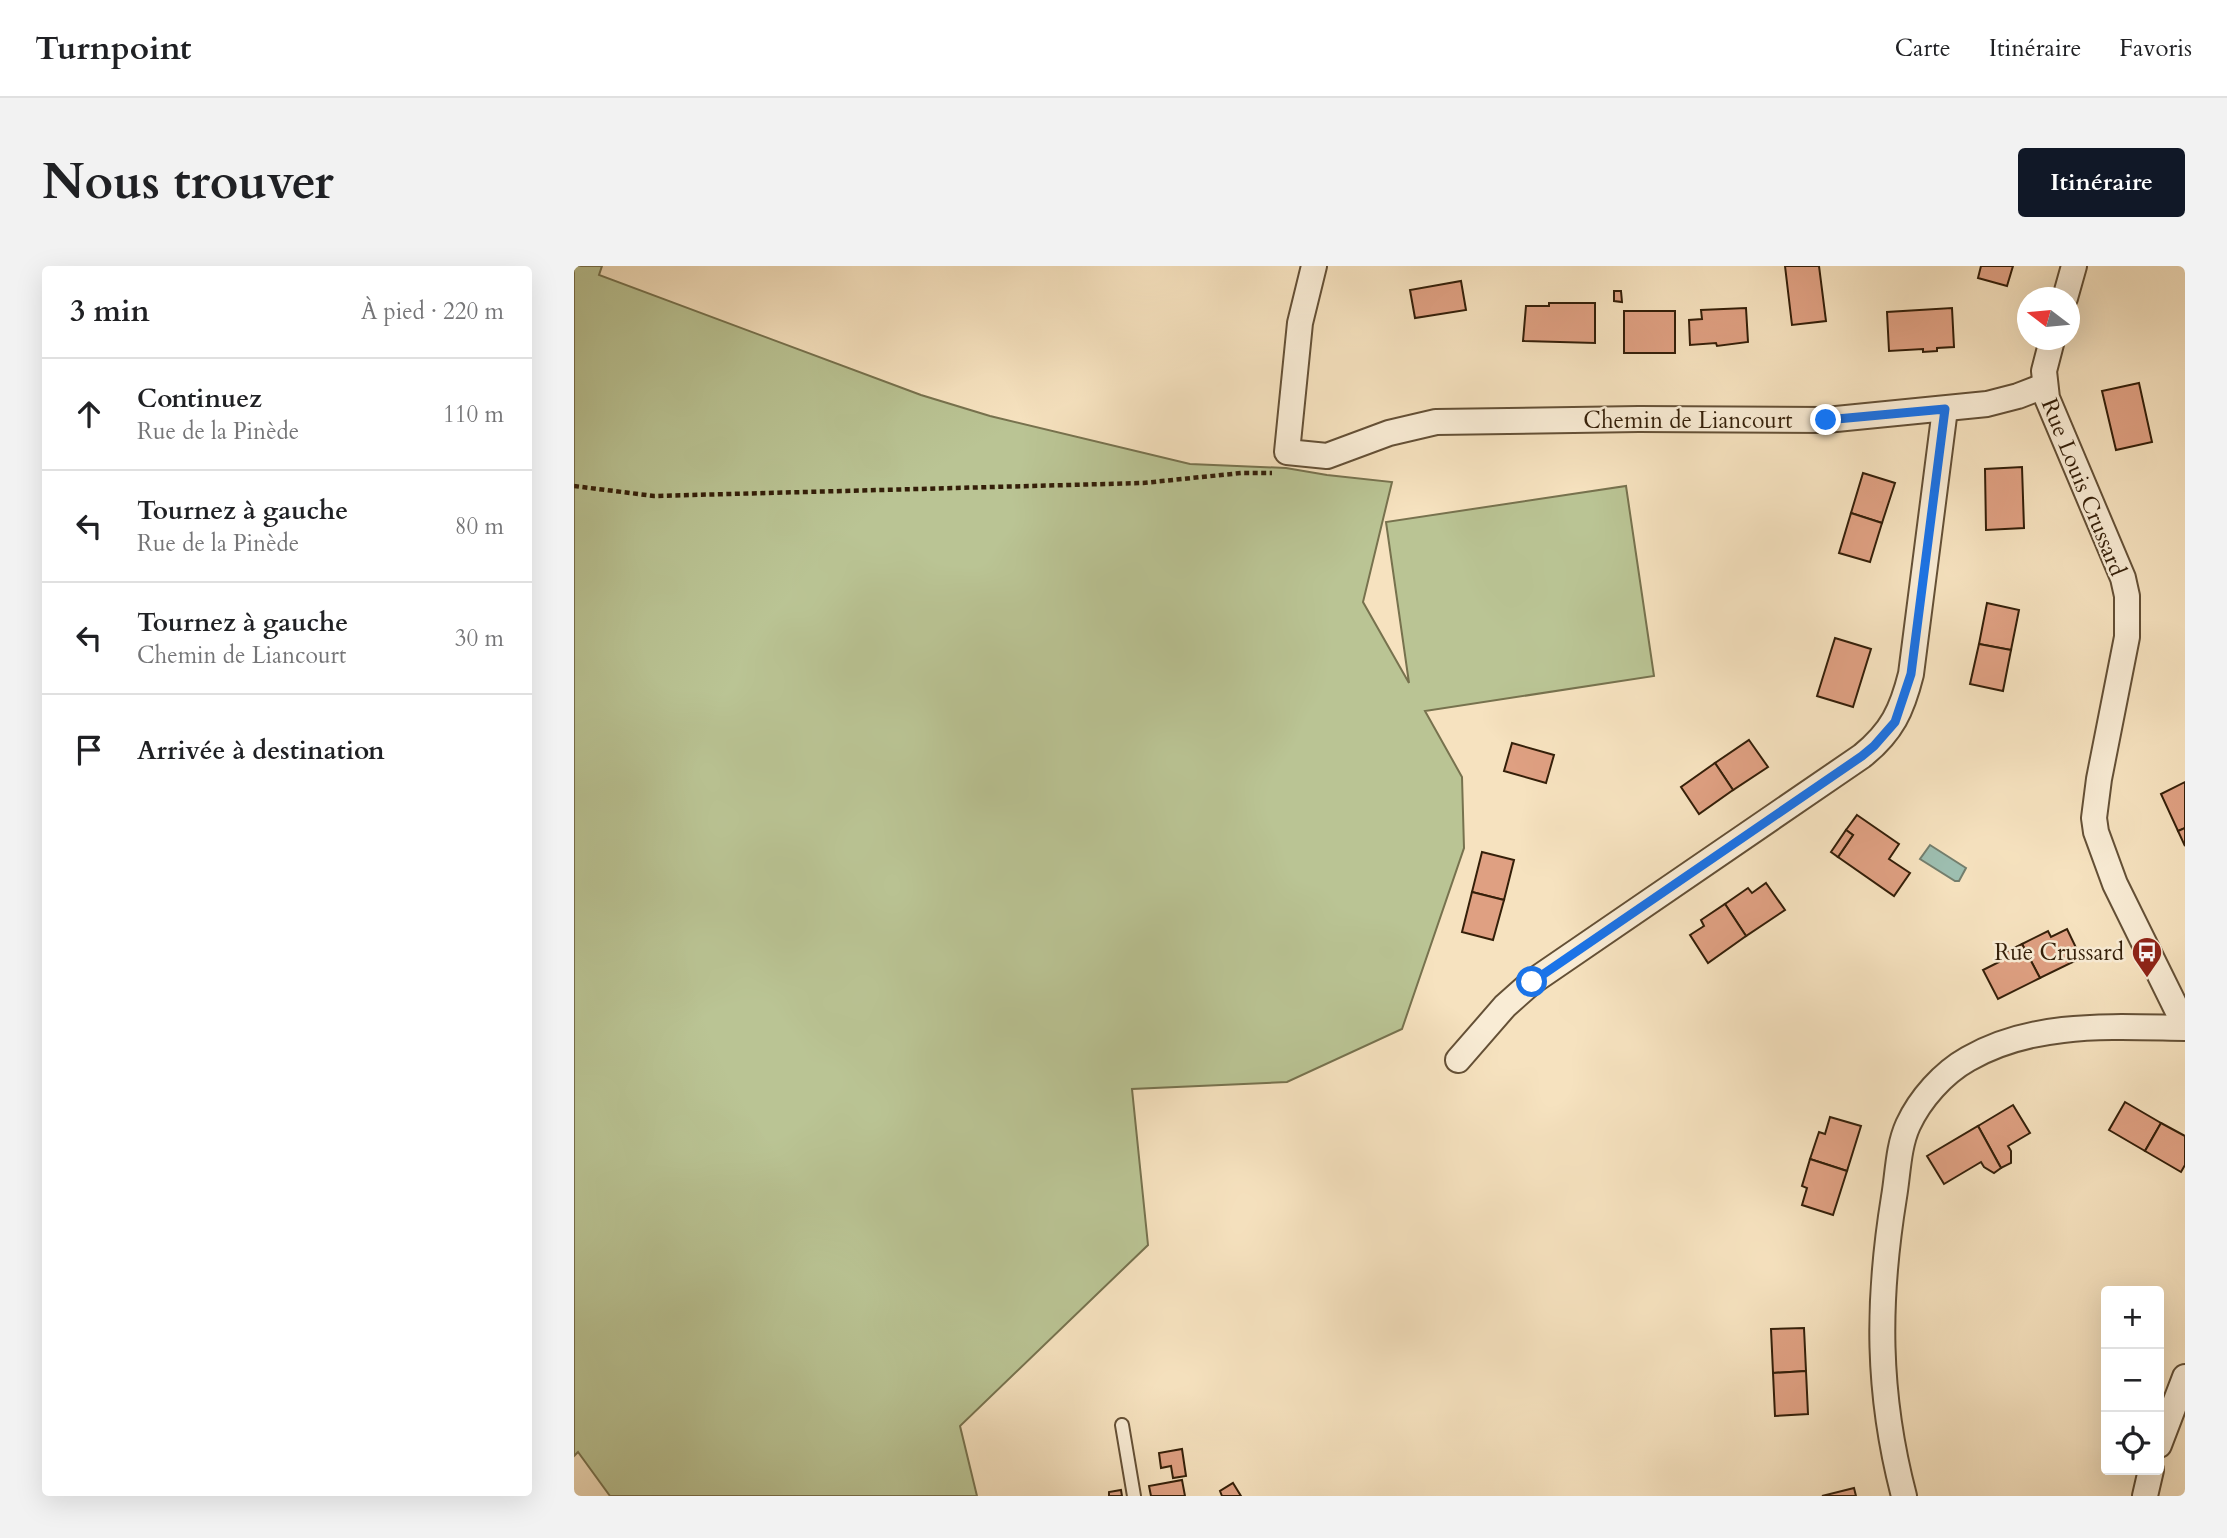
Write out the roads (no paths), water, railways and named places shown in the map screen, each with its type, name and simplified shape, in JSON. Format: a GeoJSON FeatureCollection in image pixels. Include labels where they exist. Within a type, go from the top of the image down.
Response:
{"type":"FeatureCollection","features":[{"type":"Feature","properties":{"kind":"street","name":"Chemin de Liancourt"},"geometry":{"type":"LineString","coordinates":[[1314,266],[1300,323],[1287,453],[1327,456],[1389,433],[1436,422],[1826,420],[1945,409],[2003,400],[2044,386]]}},
{"type":"Feature","properties":{"kind":"street"},"geometry":{"type":"LineString","coordinates":[[2067,287],[2074,266]]}},
{"type":"Feature","properties":{"kind":"street"},"geometry":{"type":"LineString","coordinates":[[2044,386],[2044,371],[2049,350]]}},
{"type":"Feature","properties":{"kind":"street","name":"Rue Louis Crussard"},"geometry":{"type":"LineString","coordinates":[[2044,386],[2050,409],[2123,578],[2127,596],[2127,637],[2097,792],[2094,818],[2096,832],[2111,875],[2185,1027]]}},
{"type":"Feature","properties":{"kind":"street"},"geometry":{"type":"LineString","coordinates":[[1458,1059],[1505,1006],[1532,982],[1862,756],[1885,735],[1901,708],[1911,674],[1945,409]]}},
{"type":"Feature","properties":{"kind":"street"},"geometry":{"type":"LineString","coordinates":[[1904,1496],[1890,1430],[1884,1381],[1882,1306],[1885,1251],[1903,1139],[1915,1111],[1951,1070],[1983,1051],[2007,1042],[2073,1028],[2185,1027]]}},
{"type":"Feature","properties":{"kind":"street"},"geometry":{"type":"LineString","coordinates":[[2164,1432],[2185,1377]]}},
{"type":"Feature","properties":{"kind":"street"},"geometry":{"type":"LineString","coordinates":[[2145,1496],[2150,1475]]}},
{"type":"Feature","properties":{"kind":"lane"},"geometry":{"type":"LineString","coordinates":[[1122,1425],[1134,1496]]}},
{"type":"Feature","properties":{"kind":"place","name":"Rue Crussard"},"geometry":{"type":"Point","coordinates":[2147,979]}}]}
